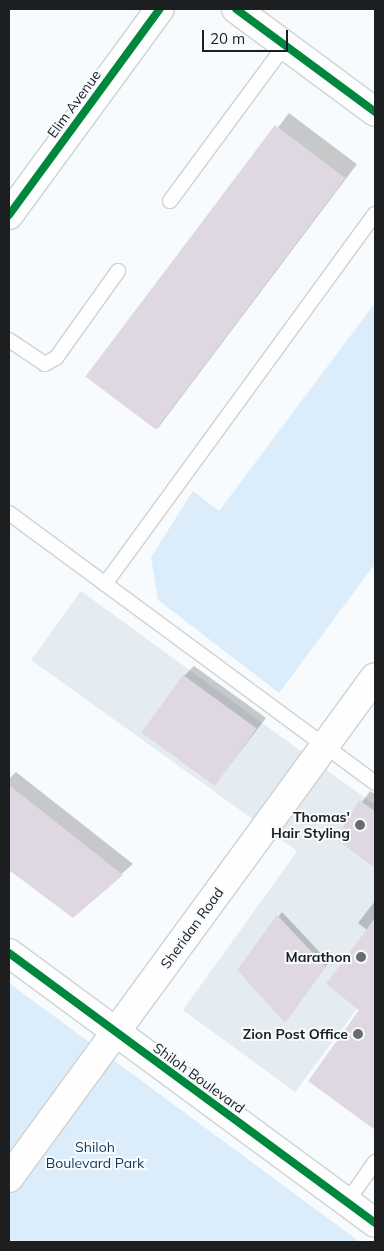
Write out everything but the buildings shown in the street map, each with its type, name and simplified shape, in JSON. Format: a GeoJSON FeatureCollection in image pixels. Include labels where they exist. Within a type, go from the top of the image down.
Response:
{"type":"FeatureCollection","features":[{"type":"Feature","properties":{"kind":"street","name":"Elim Avenue"},"geometry":{"type":"LineString","coordinates":[[9,215],[160,9]]}},
{"type":"Feature","properties":{"kind":"street"},"geometry":{"type":"LineString","coordinates":[[236,9],[375,112]]}},
{"type":"Feature","properties":{"kind":"street","name":"Sheridan Road"},"geometry":{"type":"LineString","coordinates":[[9,1178],[375,677]]}},
{"type":"Feature","properties":{"kind":"street","name":"Shiloh Boulevard"},"geometry":{"type":"LineString","coordinates":[[9,953],[375,1223]]}},
{"type":"Feature","properties":{"kind":"lane"},"geometry":{"type":"LineString","coordinates":[[170,200],[285,45]]}},
{"type":"Feature","properties":{"kind":"lane"},"geometry":{"type":"LineString","coordinates":[[105,584],[375,214]]}},
{"type":"Feature","properties":{"kind":"lane"},"geometry":{"type":"LineString","coordinates":[[9,340],[45,364],[56,358],[118,271]]}},
{"type":"Feature","properties":{"kind":"lane"},"geometry":{"type":"LineString","coordinates":[[9,513],[375,783]]}},
{"type":"Feature","properties":{"kind":"lane"},"geometry":{"type":"LineString","coordinates":[[347,1202],[375,1162]]}},
{"type":"Feature","properties":{"kind":"shaded area"},"geometry":{"type":"Polygon","coordinates":[[[81,591],[375,805],[375,985],[295,1092],[183,1010],[297,851],[31,660],[81,591]]]}},
{"type":"Feature","properties":{"kind":"green space"},"geometry":{"type":"Polygon","coordinates":[[[375,303],[375,564],[279,693],[158,600],[151,557],[193,491],[219,511],[375,303]]]}},
{"type":"Feature","properties":{"kind":"green space","name":"Shiloh Boulevard Park"},"geometry":{"type":"Polygon","coordinates":[[[9,983],[360,1242],[9,1242],[9,983]]]}},
{"type":"Feature","properties":{"kind":"cycle path"},"geometry":{"type":"LineString","coordinates":[[9,215],[160,9]]}},
{"type":"Feature","properties":{"kind":"cycle path"},"geometry":{"type":"LineString","coordinates":[[236,9],[375,112]]}},
{"type":"Feature","properties":{"kind":"cycle path"},"geometry":{"type":"LineString","coordinates":[[9,953],[375,1223]]}},
{"type":"Feature","properties":{"kind":"place","name":"Thomas' Hair Styling"},"geometry":{"type":"Point","coordinates":[360,825]}},
{"type":"Feature","properties":{"kind":"place","name":"Marathon"},"geometry":{"type":"Point","coordinates":[361,957]}},
{"type":"Feature","properties":{"kind":"place","name":"Zion Post Office"},"geometry":{"type":"Point","coordinates":[358,1034]}}]}
